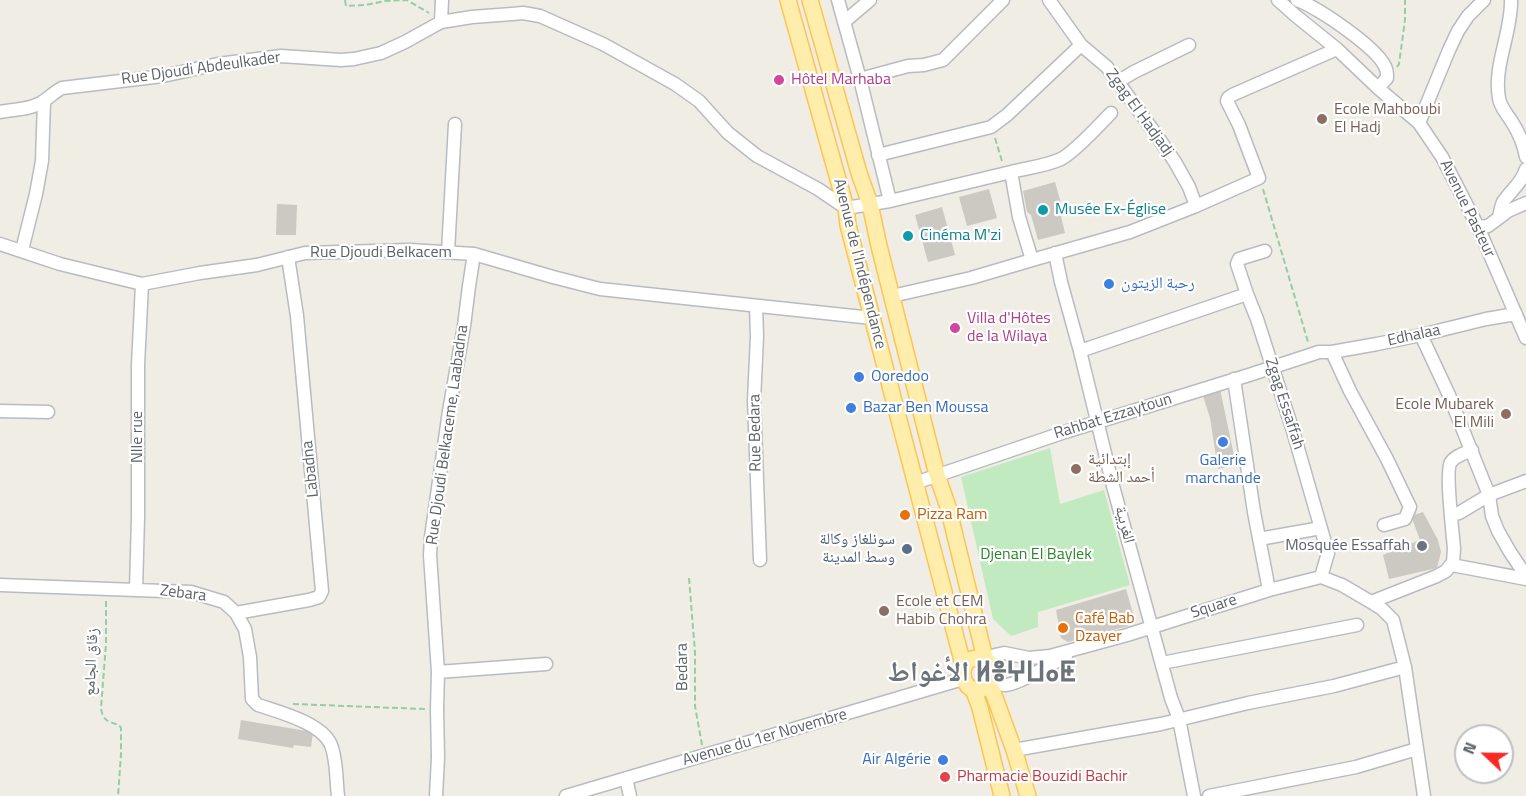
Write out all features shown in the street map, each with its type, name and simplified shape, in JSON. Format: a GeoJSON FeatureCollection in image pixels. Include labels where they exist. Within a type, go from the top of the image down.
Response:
{"type":"FeatureCollection","features":[{"type":"Feature","properties":{"kind":"main road","name":"Avenue de l'Indépendance"},"geometry":{"type":"LineString","coordinates":[[788,0],[846,208],[848,225],[967,678],[980,708],[1002,796]]}},
{"type":"Feature","properties":{"kind":"main road","name":"Avenue de l'Indépendance"},"geometry":{"type":"LineString","coordinates":[[810,0],[859,173],[870,204],[937,475],[948,507],[987,661]]}},
{"type":"Feature","properties":{"kind":"main road"},"geometry":{"type":"LineString","coordinates":[[976,658],[987,661],[993,669],[994,677],[991,683],[982,689],[967,678],[966,663],[976,658]]}},
{"type":"Feature","properties":{"kind":"main road"},"geometry":{"type":"LineString","coordinates":[[991,683],[1028,796]]}},
{"type":"Feature","properties":{"kind":"street"},"geometry":{"type":"LineString","coordinates":[[441,22],[442,0]]}},
{"type":"Feature","properties":{"kind":"street"},"geometry":{"type":"LineString","coordinates":[[838,0],[890,201]]}},
{"type":"Feature","properties":{"kind":"street"},"geometry":{"type":"LineString","coordinates":[[844,22],[870,0]]}},
{"type":"Feature","properties":{"kind":"street"},"geometry":{"type":"LineString","coordinates":[[860,79],[908,66],[943,60],[1003,0]]}},
{"type":"Feature","properties":{"kind":"street","name":"Zgag El Hadjadj"},"geometry":{"type":"LineString","coordinates":[[1049,0],[1082,45],[1107,67],[1118,82],[1175,162],[1196,206]]}},
{"type":"Feature","properties":{"kind":"street","name":"Avenue Pasteur"},"geometry":{"type":"LineString","coordinates":[[1278,0],[1337,49],[1419,123],[1442,157],[1478,227],[1526,338]]}},
{"type":"Feature","properties":{"kind":"street"},"geometry":{"type":"LineString","coordinates":[[1297,0],[1314,8],[1370,48],[1387,70],[1387,78],[1378,88]]}},
{"type":"Feature","properties":{"kind":"street"},"geometry":{"type":"LineString","coordinates":[[1419,123],[1458,31],[1468,16],[1484,0]]}},
{"type":"Feature","properties":{"kind":"street"},"geometry":{"type":"LineString","coordinates":[[1511,0],[1500,64],[1498,98],[1523,143],[1526,157]]}},
{"type":"Feature","properties":{"kind":"street","name":"Rue Djoudi Abdeulkader"},"geometry":{"type":"LineString","coordinates":[[0,112],[44,102],[62,88],[163,76],[218,64],[281,56],[340,60],[370,56],[405,42],[441,22],[523,13],[540,16],[572,29],[675,84],[699,101],[728,133],[756,156],[818,189],[846,208]]}},
{"type":"Feature","properties":{"kind":"street"},"geometry":{"type":"LineString","coordinates":[[878,155],[991,127],[1007,116],[1082,45]]}},
{"type":"Feature","properties":{"kind":"street"},"geometry":{"type":"LineString","coordinates":[[1118,82],[1190,45]]}},
{"type":"Feature","properties":{"kind":"street"},"geometry":{"type":"LineString","coordinates":[[892,296],[971,278],[1130,232],[1259,178],[1239,125],[1227,101],[1228,98],[1337,49]]}},
{"type":"Feature","properties":{"kind":"street"},"geometry":{"type":"LineString","coordinates":[[22,250],[42,161],[44,102]]}},
{"type":"Feature","properties":{"kind":"street"},"geometry":{"type":"LineString","coordinates":[[846,208],[890,201],[1048,164],[1071,152],[1111,113]]}},
{"type":"Feature","properties":{"kind":"street"},"geometry":{"type":"LineString","coordinates":[[448,252],[455,124]]}},
{"type":"Feature","properties":{"kind":"street"},"geometry":{"type":"LineString","coordinates":[[1499,217],[1504,201],[1524,177],[1526,169]]}},
{"type":"Feature","properties":{"kind":"street"},"geometry":{"type":"LineString","coordinates":[[1008,172],[1032,260]]}},
{"type":"Feature","properties":{"kind":"street"},"geometry":{"type":"LineString","coordinates":[[1478,227],[1488,226],[1508,211],[1526,203]]}},
{"type":"Feature","properties":{"kind":"street","name":"Rue Djoudi Belkacem"},"geometry":{"type":"LineString","coordinates":[[0,244],[60,264],[142,284],[200,273],[257,266],[306,253],[410,250],[474,254],[600,289],[872,318]]}},
{"type":"Feature","properties":{"kind":"street","name":"Zgag Essaffah"},"geometry":{"type":"LineString","coordinates":[[1265,251],[1239,259],[1237,264],[1293,431],[1328,553],[1321,577]]}},
{"type":"Feature","properties":{"kind":"street","name":"الغربية"},"geometry":{"type":"LineString","coordinates":[[1055,253],[1113,486],[1171,698],[1179,719],[1194,796]]}},
{"type":"Feature","properties":{"kind":"street","name":"Rue Djoudi Belkaceme, Laabadna"},"geometry":{"type":"LineString","coordinates":[[436,796],[438,672],[430,555],[431,537],[474,254]]}},
{"type":"Feature","properties":{"kind":"street","name":"Labadna"},"geometry":{"type":"LineString","coordinates":[[236,613],[309,600],[319,597],[322,591],[297,316],[288,257]]}},
{"type":"Feature","properties":{"kind":"street","name":"Nlle rue"},"geometry":{"type":"LineString","coordinates":[[136,590],[138,365],[142,284]]}},
{"type":"Feature","properties":{"kind":"street"},"geometry":{"type":"LineString","coordinates":[[1080,351],[1247,294]]}},
{"type":"Feature","properties":{"kind":"street","name":"Rue Bedara"},"geometry":{"type":"LineString","coordinates":[[756,306],[754,401],[760,560]]}},
{"type":"Feature","properties":{"kind":"street","name":"Edhalaa"},"geometry":{"type":"LineString","coordinates":[[1312,354],[1421,335],[1516,314]]}},
{"type":"Feature","properties":{"kind":"street"},"geometry":{"type":"LineString","coordinates":[[1421,335],[1472,450],[1489,495],[1492,516],[1498,531],[1526,578]]}},
{"type":"Feature","properties":{"kind":"street"},"geometry":{"type":"LineString","coordinates":[[1332,352],[1410,507],[1405,519],[1384,525]]}},
{"type":"Feature","properties":{"kind":"street","name":"Rahbat Ezzaytoun"},"geometry":{"type":"LineString","coordinates":[[915,483],[1065,432],[1312,354]]}},
{"type":"Feature","properties":{"kind":"street"},"geometry":{"type":"LineString","coordinates":[[1234,379],[1269,590]]}},
{"type":"Feature","properties":{"kind":"street"},"geometry":{"type":"LineString","coordinates":[[0,411],[48,412]]}},
{"type":"Feature","properties":{"kind":"street"},"geometry":{"type":"LineString","coordinates":[[1371,602],[1437,576],[1452,565],[1454,549],[1449,467],[1454,459],[1472,450]]}},
{"type":"Feature","properties":{"kind":"street"},"geometry":{"type":"LineString","coordinates":[[1452,515],[1489,495],[1526,481]]}},
{"type":"Feature","properties":{"kind":"street"},"geometry":{"type":"LineString","coordinates":[[1259,539],[1321,528]]}},
{"type":"Feature","properties":{"kind":"street"},"geometry":{"type":"LineString","coordinates":[[1452,565],[1526,578]]}},
{"type":"Feature","properties":{"kind":"street"},"geometry":{"type":"LineString","coordinates":[[1321,577],[1342,585],[1371,602],[1393,620],[1405,667],[1424,796]]}},
{"type":"Feature","properties":{"kind":"street","name":"Square"},"geometry":{"type":"LineString","coordinates":[[1086,646],[1269,590],[1321,577]]}},
{"type":"Feature","properties":{"kind":"street","name":"Zebara"},"geometry":{"type":"LineString","coordinates":[[0,585],[191,592],[224,602],[236,613]]}},
{"type":"Feature","properties":{"kind":"street"},"geometry":{"type":"LineString","coordinates":[[236,613],[245,629],[250,657],[252,699],[258,705],[304,722],[327,738],[333,754],[338,796]]}},
{"type":"Feature","properties":{"kind":"street"},"geometry":{"type":"LineString","coordinates":[[1162,663],[1357,625]]}},
{"type":"Feature","properties":{"kind":"street"},"geometry":{"type":"LineString","coordinates":[[987,661],[1000,653],[1036,658],[1086,646]]}},
{"type":"Feature","properties":{"kind":"street"},"geometry":{"type":"LineString","coordinates":[[991,683],[1005,685],[1020,681],[1086,646]]}},
{"type":"Feature","properties":{"kind":"street"},"geometry":{"type":"LineString","coordinates":[[438,672],[546,663]]}},
{"type":"Feature","properties":{"kind":"street"},"geometry":{"type":"LineString","coordinates":[[1014,750],[1129,730],[1334,686],[1405,667]]}},
{"type":"Feature","properties":{"kind":"street","name":"Avenue du 1er Novembre"},"geometry":{"type":"LineString","coordinates":[[566,796],[595,792],[626,778],[967,678]]}},
{"type":"Feature","properties":{"kind":"street"},"geometry":{"type":"LineString","coordinates":[[1209,796],[1356,767],[1417,749]]}},
{"type":"Feature","properties":{"kind":"street"},"geometry":{"type":"LineString","coordinates":[[626,778],[630,796]]}},
{"type":"Feature","properties":{"kind":"path"},"geometry":{"type":"LineString","coordinates":[[345,0],[346,6],[407,0],[429,12],[441,22]]}},
{"type":"Feature","properties":{"kind":"path"},"geometry":{"type":"LineString","coordinates":[[1387,78],[1399,64],[1405,20],[1405,0]]}},
{"type":"Feature","properties":{"kind":"path"},"geometry":{"type":"LineString","coordinates":[[991,127],[1008,172]]}},
{"type":"Feature","properties":{"kind":"path"},"geometry":{"type":"LineString","coordinates":[[1259,178],[1312,354]]}},
{"type":"Feature","properties":{"kind":"path","name":"Bedara"},"geometry":{"type":"LineString","coordinates":[[689,578],[695,652],[695,706],[704,756]]}},
{"type":"Feature","properties":{"kind":"path","name":"زقاق الجامع"},"geometry":{"type":"LineString","coordinates":[[106,589],[106,644],[101,708],[102,716],[121,728],[118,796]]}},
{"type":"Feature","properties":{"kind":"path"},"geometry":{"type":"LineString","coordinates":[[289,704],[437,709]]}},
{"type":"Feature","properties":{"kind":"green space","name":"Djenan El Baylek"},"geometry":{"type":"Polygon","coordinates":[[[1050,448],[1060,504],[1104,490],[1130,585],[1038,612],[1038,627],[1011,636],[993,619],[961,477],[1050,448]]]}},
{"type":"Feature","properties":{"kind":"building","name":"Musée Ex-Église"},"geometry":{"type":"Polygon","coordinates":[[[1055,182],[1061,203],[1059,208],[1065,233],[1038,240],[1031,215],[1027,212],[1023,191],[1055,182]]]}},
{"type":"Feature","properties":{"kind":"building"},"geometry":{"type":"Polygon","coordinates":[[[989,189],[997,218],[967,226],[959,197],[989,189]]]}},
{"type":"Feature","properties":{"kind":"building"},"geometry":{"type":"Polygon","coordinates":[[[277,204],[297,205],[296,235],[276,235],[277,204]]]}},
{"type":"Feature","properties":{"kind":"building"},"geometry":{"type":"Polygon","coordinates":[[[942,207],[955,255],[928,262],[915,215],[942,207]]]}},
{"type":"Feature","properties":{"kind":"building","name":"Galerie marchande"},"geometry":{"type":"Polygon","coordinates":[[[1220,389],[1236,465],[1218,469],[1210,418],[1203,396],[1220,389]]]}},
{"type":"Feature","properties":{"kind":"building","name":"Mosquée Essaffah"},"geometry":{"type":"Polygon","coordinates":[[[1423,512],[1438,540],[1441,552],[1437,568],[1389,579],[1383,555],[1420,540],[1411,516],[1423,512]]]}},
{"type":"Feature","properties":{"kind":"building"},"geometry":{"type":"Polygon","coordinates":[[[1126,589],[1134,617],[1128,626],[1068,642],[1061,638],[1056,610],[1126,589]]]}},
{"type":"Feature","properties":{"kind":"building"},"geometry":{"type":"Polygon","coordinates":[[[241,720],[313,732],[311,747],[294,745],[293,748],[238,739],[241,720]]]}},
{"type":"Feature","properties":{"kind":"place","name":"Hôtel Marhaba"},"geometry":{"type":"Point","coordinates":[779,80]}},
{"type":"Feature","properties":{"kind":"place","name":"Ecole Mahboubi El Hadj"},"geometry":{"type":"Point","coordinates":[1322,119]}},
{"type":"Feature","properties":{"kind":"place","name":"Musée Ex-Église"},"geometry":{"type":"Point","coordinates":[1043,210]}},
{"type":"Feature","properties":{"kind":"place","name":"Cinéma M'zi"},"geometry":{"type":"Point","coordinates":[908,236]}},
{"type":"Feature","properties":{"kind":"place","name":"رحبة الزيتون"},"geometry":{"type":"Point","coordinates":[1109,284]}},
{"type":"Feature","properties":{"kind":"place","name":"Villa d'Hôtes de la Wilaya"},"geometry":{"type":"Point","coordinates":[955,328]}},
{"type":"Feature","properties":{"kind":"place","name":"Ooredoo"},"geometry":{"type":"Point","coordinates":[859,377]}},
{"type":"Feature","properties":{"kind":"place","name":"Bazar Ben Moussa"},"geometry":{"type":"Point","coordinates":[851,408]}},
{"type":"Feature","properties":{"kind":"place","name":"Ecole Mubarek El Mili"},"geometry":{"type":"Point","coordinates":[1506,414]}},
{"type":"Feature","properties":{"kind":"place","name":"Galerie marchande"},"geometry":{"type":"Point","coordinates":[1223,442]}},
{"type":"Feature","properties":{"kind":"place","name":"إبتدائية أحمد الشطة"},"geometry":{"type":"Point","coordinates":[1076,469]}},
{"type":"Feature","properties":{"kind":"place","name":"Pizza Ram"},"geometry":{"type":"Point","coordinates":[905,515]}},
{"type":"Feature","properties":{"kind":"place","name":"Mosquée Essaffah"},"geometry":{"type":"Point","coordinates":[1422,546]}},
{"type":"Feature","properties":{"kind":"place","name":"سونلغاز وكالة وسط المدينة"},"geometry":{"type":"Point","coordinates":[907,549]}},
{"type":"Feature","properties":{"kind":"place","name":"Ecole et CEM Habib Chohra"},"geometry":{"type":"Point","coordinates":[884,611]}},
{"type":"Feature","properties":{"kind":"place","name":"Café Bab Dzayer"},"geometry":{"type":"Point","coordinates":[1063,628]}},
{"type":"Feature","properties":{"kind":"place","name":"Air Algérie"},"geometry":{"type":"Point","coordinates":[943,760]}},
{"type":"Feature","properties":{"kind":"place","name":"Pharmacie Bouzidi Bachir"},"geometry":{"type":"Point","coordinates":[945,777]}},
{"type":"Feature","properties":{"kind":"district","name":"الأغواط ⵍⴻⵖⵡⴰⵟ"},"geometry":{"type":"Point","coordinates":[982,674]}}]}
